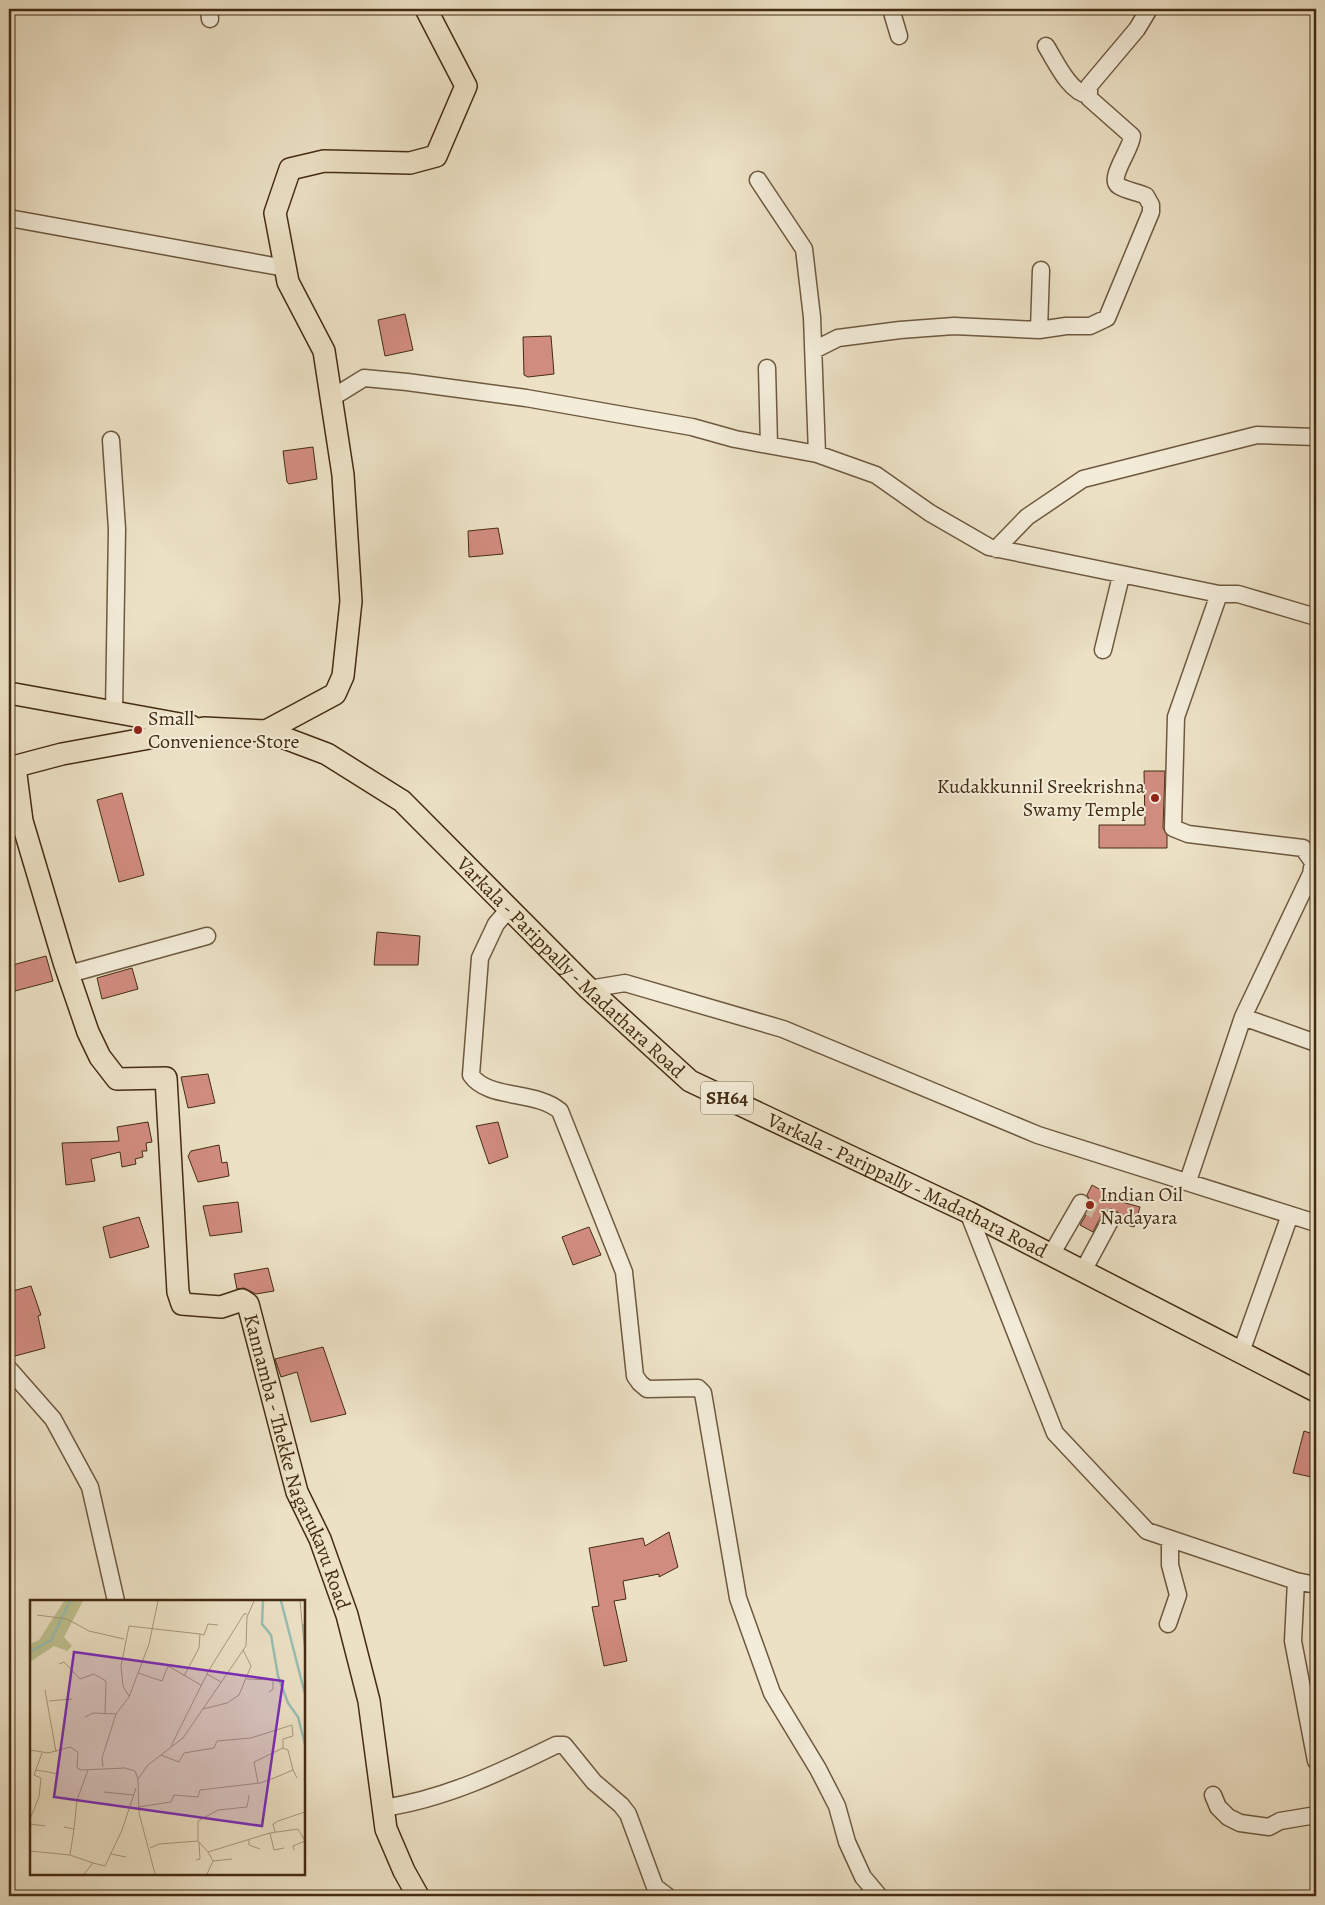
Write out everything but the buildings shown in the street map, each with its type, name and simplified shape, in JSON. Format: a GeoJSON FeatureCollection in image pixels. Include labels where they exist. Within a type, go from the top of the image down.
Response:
{"type":"FeatureCollection","features":[{"type":"Feature","properties":{"kind":"main road"},"geometry":{"type":"LineString","coordinates":[[266,731],[335,694],[343,676],[351,601],[349,538],[324,351],[288,282],[275,213],[290,169],[324,161],[410,163],[436,156],[466,86],[426,9]]}},
{"type":"Feature","properties":{"kind":"main road"},"geometry":{"type":"LineString","coordinates":[[9,693],[204,728]]}},
{"type":"Feature","properties":{"kind":"main road","name":"Varkala - Parippally - Madathara Road"},"geometry":{"type":"LineString","coordinates":[[12,767],[62,754],[204,728],[266,731],[327,754],[402,802],[589,989],[690,1081],[968,1212],[1316,1391]]}},
{"type":"Feature","properties":{"kind":"main road","name":"Kannamba - Thekke Nagarukavu Road"},"geometry":{"type":"LineString","coordinates":[[12,767],[22,822],[88,1032],[100,1058],[117,1079],[166,1078],[178,1292],[182,1304],[221,1307],[242,1300],[248,1304],[296,1492],[320,1539],[347,1615],[369,1700],[386,1829],[404,1871],[418,1896]]}},
{"type":"Feature","properties":{"kind":"street"},"geometry":{"type":"LineString","coordinates":[[890,9],[899,36]]}},
{"type":"Feature","properties":{"kind":"street"},"geometry":{"type":"LineString","coordinates":[[1088,95],[1089,86],[1137,29],[1149,9]]}},
{"type":"Feature","properties":{"kind":"street"},"geometry":{"type":"LineString","coordinates":[[814,350],[838,338],[900,330],[954,326],[1040,330],[1066,326],[1090,326],[1107,318],[1151,212],[1151,205],[1146,196],[1120,187],[1115,182],[1115,176],[1132,143],[1132,136],[1088,95],[1083,94],[1072,86],[1046,46]]}},
{"type":"Feature","properties":{"kind":"street"},"geometry":{"type":"LineString","coordinates":[[758,180],[804,249],[814,350],[817,454]]}},
{"type":"Feature","properties":{"kind":"street"},"geometry":{"type":"LineString","coordinates":[[9,218],[285,268]]}},
{"type":"Feature","properties":{"kind":"street"},"geometry":{"type":"LineString","coordinates":[[1040,330],[1041,270]]}},
{"type":"Feature","properties":{"kind":"street"},"geometry":{"type":"LineString","coordinates":[[767,368],[769,445]]}},
{"type":"Feature","properties":{"kind":"street"},"geometry":{"type":"LineString","coordinates":[[330,399],[364,378],[407,382],[526,398],[692,427],[817,454],[876,475],[930,514],[996,549],[1121,576],[1219,594],[1238,594],[1316,616]]}},
{"type":"Feature","properties":{"kind":"street"},"geometry":{"type":"LineString","coordinates":[[996,549],[1027,517],[1083,479],[1257,435],[1316,437]]}},
{"type":"Feature","properties":{"kind":"street"},"geometry":{"type":"LineString","coordinates":[[111,440],[117,529],[114,712]]}},
{"type":"Feature","properties":{"kind":"street"},"geometry":{"type":"LineString","coordinates":[[1103,650],[1121,576]]}},
{"type":"Feature","properties":{"kind":"street"},"geometry":{"type":"LineString","coordinates":[[1188,1181],[1243,1017],[1311,874],[1313,862],[1302,848],[1188,834],[1173,828],[1176,717],[1219,594]]}},
{"type":"Feature","properties":{"kind":"street"},"geometry":{"type":"LineString","coordinates":[[509,909],[496,924],[480,958],[472,1075],[482,1086],[550,1102],[560,1111],[624,1272],[635,1376],[640,1384],[647,1388],[698,1388],[703,1393],[738,1598],[772,1693],[798,1733],[830,1791],[837,1806],[847,1842],[864,1876],[879,1896]]}},
{"type":"Feature","properties":{"kind":"street"},"geometry":{"type":"LineString","coordinates":[[69,974],[207,936]]}},
{"type":"Feature","properties":{"kind":"street"},"geometry":{"type":"LineString","coordinates":[[589,989],[625,983],[783,1029],[1038,1135],[1316,1223]]}},
{"type":"Feature","properties":{"kind":"street"},"geometry":{"type":"LineString","coordinates":[[1243,1017],[1316,1043]]}},
{"type":"Feature","properties":{"kind":"street"},"geometry":{"type":"LineString","coordinates":[[1051,1255],[1081,1203]]}},
{"type":"Feature","properties":{"kind":"street"},"geometry":{"type":"LineString","coordinates":[[968,1212],[1055,1432],[1147,1531],[1296,1581],[1316,1585]]}},
{"type":"Feature","properties":{"kind":"street"},"geometry":{"type":"LineString","coordinates":[[1241,1352],[1290,1215]]}},
{"type":"Feature","properties":{"kind":"street"},"geometry":{"type":"LineString","coordinates":[[1083,1271],[1111,1219]]}},
{"type":"Feature","properties":{"kind":"street"},"geometry":{"type":"LineString","coordinates":[[9,1369],[53,1419],[90,1487],[116,1600]]}},
{"type":"Feature","properties":{"kind":"street"},"geometry":{"type":"LineString","coordinates":[[1168,1624],[1178,1595],[1170,1565],[1170,1539]]}},
{"type":"Feature","properties":{"kind":"street"},"geometry":{"type":"LineString","coordinates":[[1296,1581],[1294,1641],[1316,1761]]}},
{"type":"Feature","properties":{"kind":"street"},"geometry":{"type":"LineString","coordinates":[[383,1808],[410,1804],[455,1790],[498,1774],[556,1745],[564,1745],[594,1782],[621,1805],[628,1814],[654,1884],[658,1891],[667,1896]]}},
{"type":"Feature","properties":{"kind":"street"},"geometry":{"type":"LineString","coordinates":[[1213,1795],[1218,1807],[1228,1817],[1240,1823],[1269,1827],[1280,1820],[1316,1815]]}},
{"type":"Feature","properties":{"kind":"tunnel"},"geometry":{"type":"LineString","coordinates":[[1081,1203],[1111,1219]]}},
{"type":"Feature","properties":{"kind":"place","name":"Small Convenience Store"},"geometry":{"type":"Point","coordinates":[138,730]}},
{"type":"Feature","properties":{"kind":"place","name":"Kudakkunnil Sreekrishna Swamy Temple"},"geometry":{"type":"Point","coordinates":[1155,798]}},
{"type":"Feature","properties":{"kind":"place","name":"Indian Oil Nadayara"},"geometry":{"type":"Point","coordinates":[1090,1205]}}]}
